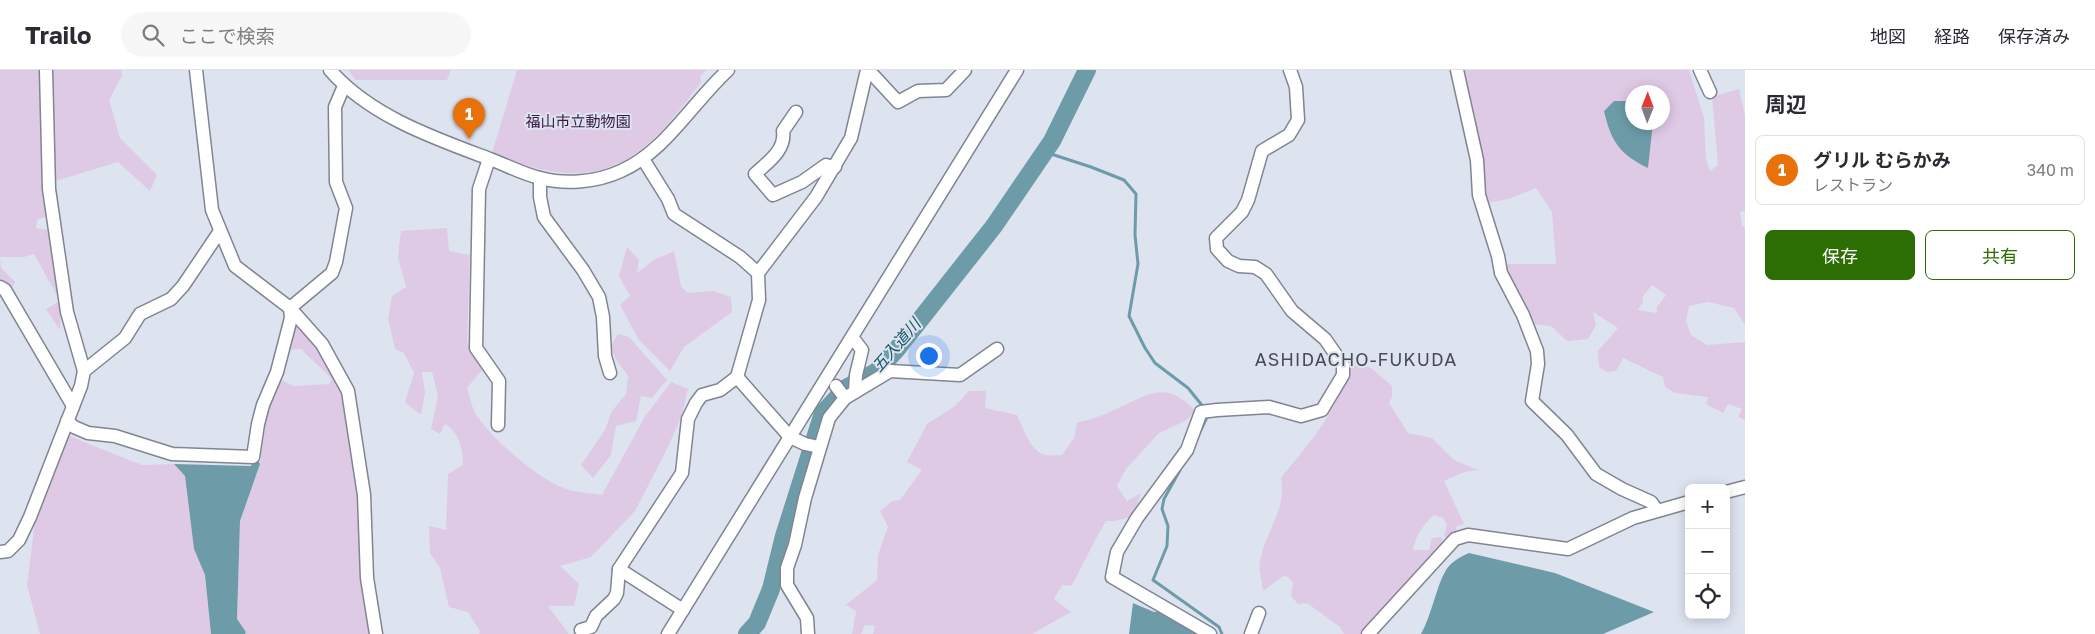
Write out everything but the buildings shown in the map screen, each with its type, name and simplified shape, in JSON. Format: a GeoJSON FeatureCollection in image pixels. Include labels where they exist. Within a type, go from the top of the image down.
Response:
{"type":"FeatureCollection","features":[{"type":"Feature","properties":{"kind":"street"},"geometry":{"type":"LineString","coordinates":[[0,552],[8,551],[19,540],[30,517],[81,386],[84,371],[67,312],[49,189],[46,70]]}},
{"type":"Feature","properties":{"kind":"street"},"geometry":{"type":"LineString","coordinates":[[196,70],[212,210],[235,266],[290,308],[322,344],[348,391],[364,495],[367,578],[376,634]]}},
{"type":"Feature","properties":{"kind":"street"},"geometry":{"type":"LineString","coordinates":[[330,70],[344,86],[379,112],[540,178],[589,181],[621,171],[643,159],[676,127],[704,93],[728,70]]}},
{"type":"Feature","properties":{"kind":"street"},"geometry":{"type":"LineString","coordinates":[[581,630],[591,627],[596,616],[614,599],[617,593],[619,569],[682,473],[688,419],[696,402],[702,395],[720,390],[737,377],[759,300],[758,273],[816,197],[851,138],[867,71],[898,102],[918,92],[946,90],[965,70]]}},
{"type":"Feature","properties":{"kind":"street"},"geometry":{"type":"LineString","coordinates":[[668,634],[1017,70]]}},
{"type":"Feature","properties":{"kind":"street"},"geometry":{"type":"LineString","coordinates":[[1210,634],[1112,577],[1117,552],[1137,518],[1188,450],[1201,412],[1269,407],[1301,416],[1322,410],[1343,375],[1343,365],[1325,340],[1292,311],[1266,274],[1254,267],[1238,266],[1228,261],[1217,249],[1216,238],[1242,212],[1248,200],[1262,151],[1289,135],[1298,120],[1296,87],[1290,70]]}},
{"type":"Feature","properties":{"kind":"street"},"geometry":{"type":"LineString","coordinates":[[1457,70],[1477,160],[1479,195],[1498,256],[1501,273],[1523,315],[1537,351],[1538,364],[1532,401],[1567,435],[1596,474],[1622,489],[1651,502],[1657,510]]}},
{"type":"Feature","properties":{"kind":"street"},"geometry":{"type":"LineString","coordinates":[[1700,70],[1710,92]]}},
{"type":"Feature","properties":{"kind":"street"},"geometry":{"type":"LineString","coordinates":[[290,308],[332,272],[336,262],[346,208],[336,182],[335,107],[344,86]]}},
{"type":"Feature","properties":{"kind":"street"},"geometry":{"type":"LineString","coordinates":[[796,112],[783,131],[784,139],[776,155],[755,174],[773,195],[802,182],[826,165],[835,167]]}},
{"type":"Feature","properties":{"kind":"street"},"geometry":{"type":"LineString","coordinates":[[490,159],[479,189],[476,348],[499,381],[498,425]]}},
{"type":"Feature","properties":{"kind":"street"},"geometry":{"type":"LineString","coordinates":[[643,159],[668,199],[674,214],[740,257],[758,273]]}},
{"type":"Feature","properties":{"kind":"street"},"geometry":{"type":"LineString","coordinates":[[540,178],[540,198],[544,217],[584,270],[599,297],[603,317],[605,356],[610,373]]}},
{"type":"Feature","properties":{"kind":"street"},"geometry":{"type":"LineString","coordinates":[[84,371],[100,356],[125,338],[140,314],[171,300],[183,286],[220,231]]}},
{"type":"Feature","properties":{"kind":"street"},"geometry":{"type":"LineString","coordinates":[[0,288],[5,290],[73,406]]}},
{"type":"Feature","properties":{"kind":"street"},"geometry":{"type":"LineString","coordinates":[[67,421],[74,427],[88,433],[116,436],[172,454],[253,457],[263,405],[277,372],[291,318],[290,308]]}},
{"type":"Feature","properties":{"kind":"street"},"geometry":{"type":"LineString","coordinates":[[850,395],[862,350],[852,337]]}},
{"type":"Feature","properties":{"kind":"street"},"geometry":{"type":"LineString","coordinates":[[808,634],[807,618],[787,585],[787,568],[795,545],[819,447],[829,418],[850,395],[890,371],[960,375],[997,349]]}},
{"type":"Feature","properties":{"kind":"street"},"geometry":{"type":"LineString","coordinates":[[737,377],[790,437],[805,444],[819,447]]}},
{"type":"Feature","properties":{"kind":"street"},"geometry":{"type":"LineString","coordinates":[[836,386],[850,395]]}},
{"type":"Feature","properties":{"kind":"street"},"geometry":{"type":"LineString","coordinates":[[1730,491],[1745,487]]}},
{"type":"Feature","properties":{"kind":"street"},"geometry":{"type":"LineString","coordinates":[[1368,634],[1455,538],[1468,535],[1568,549],[1633,518],[1685,503]]}},
{"type":"Feature","properties":{"kind":"street"},"geometry":{"type":"LineString","coordinates":[[619,569],[683,610]]}},
{"type":"Feature","properties":{"kind":"street"},"geometry":{"type":"LineString","coordinates":[[1251,634],[1259,613]]}},
{"type":"Feature","properties":{"kind":"green space"},"geometry":{"type":"Polygon","coordinates":[[[0,70],[121,70],[122,76],[109,100],[120,138],[157,175],[150,191],[118,162],[42,185],[47,216],[37,220],[36,228],[51,231],[62,300],[60,330],[46,309],[60,301],[34,254],[24,257],[0,257],[0,70]]]}},
{"type":"Feature","properties":{"kind":"green space"},"geometry":{"type":"Polygon","coordinates":[[[348,70],[451,70],[447,80],[356,80],[348,70]]]}},
{"type":"Feature","properties":{"kind":"green space","name":"福山市立動物園"},"geometry":{"type":"Polygon","coordinates":[[[517,70],[707,70],[700,76],[701,82],[671,121],[638,152],[620,163],[599,170],[576,173],[543,170],[492,153],[517,70]]]}},
{"type":"Feature","properties":{"kind":"green space"},"geometry":{"type":"Polygon","coordinates":[[[1461,70],[1689,70],[1704,118],[1706,159],[1710,171],[1718,165],[1712,97],[1739,89],[1745,116],[1745,211],[1740,212],[1742,225],[1745,228],[1745,325],[1734,308],[1708,302],[1689,306],[1686,321],[1691,335],[1707,345],[1745,342],[1745,420],[1738,417],[1742,409],[1728,404],[1723,413],[1706,404],[1708,397],[1675,393],[1665,387],[1663,377],[1623,358],[1616,371],[1607,372],[1599,367],[1598,351],[1618,328],[1593,312],[1596,325],[1588,339],[1567,341],[1551,326],[1531,324],[1523,299],[1504,267],[1507,264],[1556,264],[1552,212],[1536,188],[1509,199],[1487,203],[1483,165],[1461,70]],[[1652,285],[1643,296],[1643,302],[1638,310],[1657,313],[1657,307],[1666,295],[1652,285]]]}},
{"type":"Feature","properties":{"kind":"green space"},"geometry":{"type":"Polygon","coordinates":[[[447,228],[449,251],[470,255],[467,343],[483,369],[467,388],[473,408],[490,433],[536,473],[567,489],[602,495],[644,418],[671,382],[688,389],[682,415],[635,511],[591,557],[560,566],[579,584],[574,606],[548,606],[569,634],[479,634],[480,631],[468,612],[449,607],[440,568],[430,553],[429,526],[446,530],[448,474],[463,465],[462,453],[457,436],[445,424],[440,434],[431,429],[438,396],[432,372],[422,372],[425,393],[421,415],[405,402],[414,373],[404,353],[395,349],[388,319],[392,296],[406,287],[398,257],[401,231],[447,228]]]}},
{"type":"Feature","properties":{"kind":"green space"},"geometry":{"type":"Polygon","coordinates":[[[627,247],[639,260],[637,273],[654,260],[674,251],[681,286],[688,293],[714,291],[731,297],[732,312],[684,347],[670,371],[639,340],[620,305],[630,296],[619,276],[627,247]]]}},
{"type":"Feature","properties":{"kind":"green space"},"geometry":{"type":"Polygon","coordinates":[[[0,257],[1,268],[15,282],[11,290],[0,283],[0,257]]]}},
{"type":"Feature","properties":{"kind":"green space"},"geometry":{"type":"Polygon","coordinates":[[[295,325],[310,334],[345,392],[359,496],[371,634],[245,634],[246,632],[237,620],[240,521],[260,464],[267,409],[277,378],[294,386],[329,384],[332,379],[301,349],[286,350],[295,325]]]}},
{"type":"Feature","properties":{"kind":"green space"},"geometry":{"type":"Polygon","coordinates":[[[618,334],[629,337],[667,380],[652,398],[641,396],[636,421],[616,426],[611,455],[593,478],[581,465],[605,430],[612,411],[626,394],[628,376],[610,347],[618,334]]]}},
{"type":"Feature","properties":{"kind":"green space"},"geometry":{"type":"Polygon","coordinates":[[[1360,363],[1371,368],[1392,386],[1392,397],[1389,403],[1408,433],[1432,438],[1454,460],[1478,470],[1464,472],[1444,481],[1464,524],[1456,527],[1457,534],[1447,540],[1444,535],[1447,525],[1443,518],[1434,515],[1420,531],[1413,550],[1429,550],[1432,538],[1442,537],[1443,543],[1363,634],[1344,634],[1340,627],[1307,603],[1298,604],[1291,596],[1293,583],[1288,577],[1283,576],[1263,591],[1260,564],[1263,549],[1279,510],[1282,489],[1281,478],[1322,426],[1338,397],[1348,366],[1360,363]]]}},
{"type":"Feature","properties":{"kind":"green space"},"geometry":{"type":"Polygon","coordinates":[[[969,391],[986,391],[985,408],[1017,415],[1031,444],[1040,453],[1045,455],[1062,455],[1074,438],[1077,423],[1105,414],[1146,395],[1165,392],[1184,401],[1195,411],[1185,421],[1159,433],[1126,469],[1117,486],[1127,501],[1141,493],[1134,516],[1115,521],[1106,521],[1071,586],[1062,585],[1054,599],[1071,612],[1032,634],[873,634],[875,626],[865,625],[861,634],[852,634],[856,611],[846,605],[877,580],[878,555],[888,527],[880,511],[892,501],[900,500],[922,470],[907,462],[927,424],[955,406],[969,391]]]}},
{"type":"Feature","properties":{"kind":"green space"},"geometry":{"type":"Polygon","coordinates":[[[69,436],[142,465],[174,464],[185,476],[194,549],[205,575],[211,634],[40,634],[27,585],[35,521],[69,436]]]}},
{"type":"Feature","properties":{"kind":"water"},"geometry":{"type":"Polygon","coordinates":[[[1614,101],[1625,101],[1625,130],[1652,130],[1648,168],[1623,152],[1618,146],[1613,139],[1604,111],[1614,101]]]}},
{"type":"Feature","properties":{"kind":"water"},"geometry":{"type":"Polygon","coordinates":[[[253,462],[259,462],[260,464],[240,521],[237,619],[246,632],[245,634],[211,634],[205,575],[194,549],[185,476],[174,464],[251,466],[253,462]]]}},
{"type":"Feature","properties":{"kind":"water"},"geometry":{"type":"Polygon","coordinates":[[[1469,553],[1555,573],[1654,612],[1603,634],[1421,634],[1446,570],[1456,560],[1469,553]]]}},
{"type":"Feature","properties":{"kind":"water"},"geometry":{"type":"Polygon","coordinates":[[[1133,603],[1154,612],[1164,611],[1202,634],[1129,634],[1133,603]]]}},
{"type":"Feature","properties":{"kind":"waterway","name":"五入道川"},"geometry":{"type":"LineString","coordinates":[[747,634],[757,623],[771,589],[784,536],[823,413],[846,388],[876,372],[897,349],[994,226],[1052,141],[1087,70]]}},
{"type":"Feature","properties":{"kind":"waterway"},"geometry":{"type":"LineString","coordinates":[[1045,152],[1124,180],[1136,194],[1135,235],[1138,264],[1129,316],[1155,363],[1188,388],[1205,409]]}},
{"type":"Feature","properties":{"kind":"waterway"},"geometry":{"type":"LineString","coordinates":[[1197,438],[1208,415]]}},
{"type":"Feature","properties":{"kind":"waterway"},"geometry":{"type":"LineString","coordinates":[[1180,470],[1164,499],[1162,509],[1168,526],[1167,546],[1153,580],[1219,627],[1222,634]]}},
{"type":"Feature","properties":{"kind":"place","name":"グリル むらかみ"},"geometry":{"type":"Point","coordinates":[469,139]}},
{"type":"Feature","properties":{"kind":"district","name":"ASHIDACHO-FUKUDA"},"geometry":{"type":"Point","coordinates":[1356,359]}}]}
